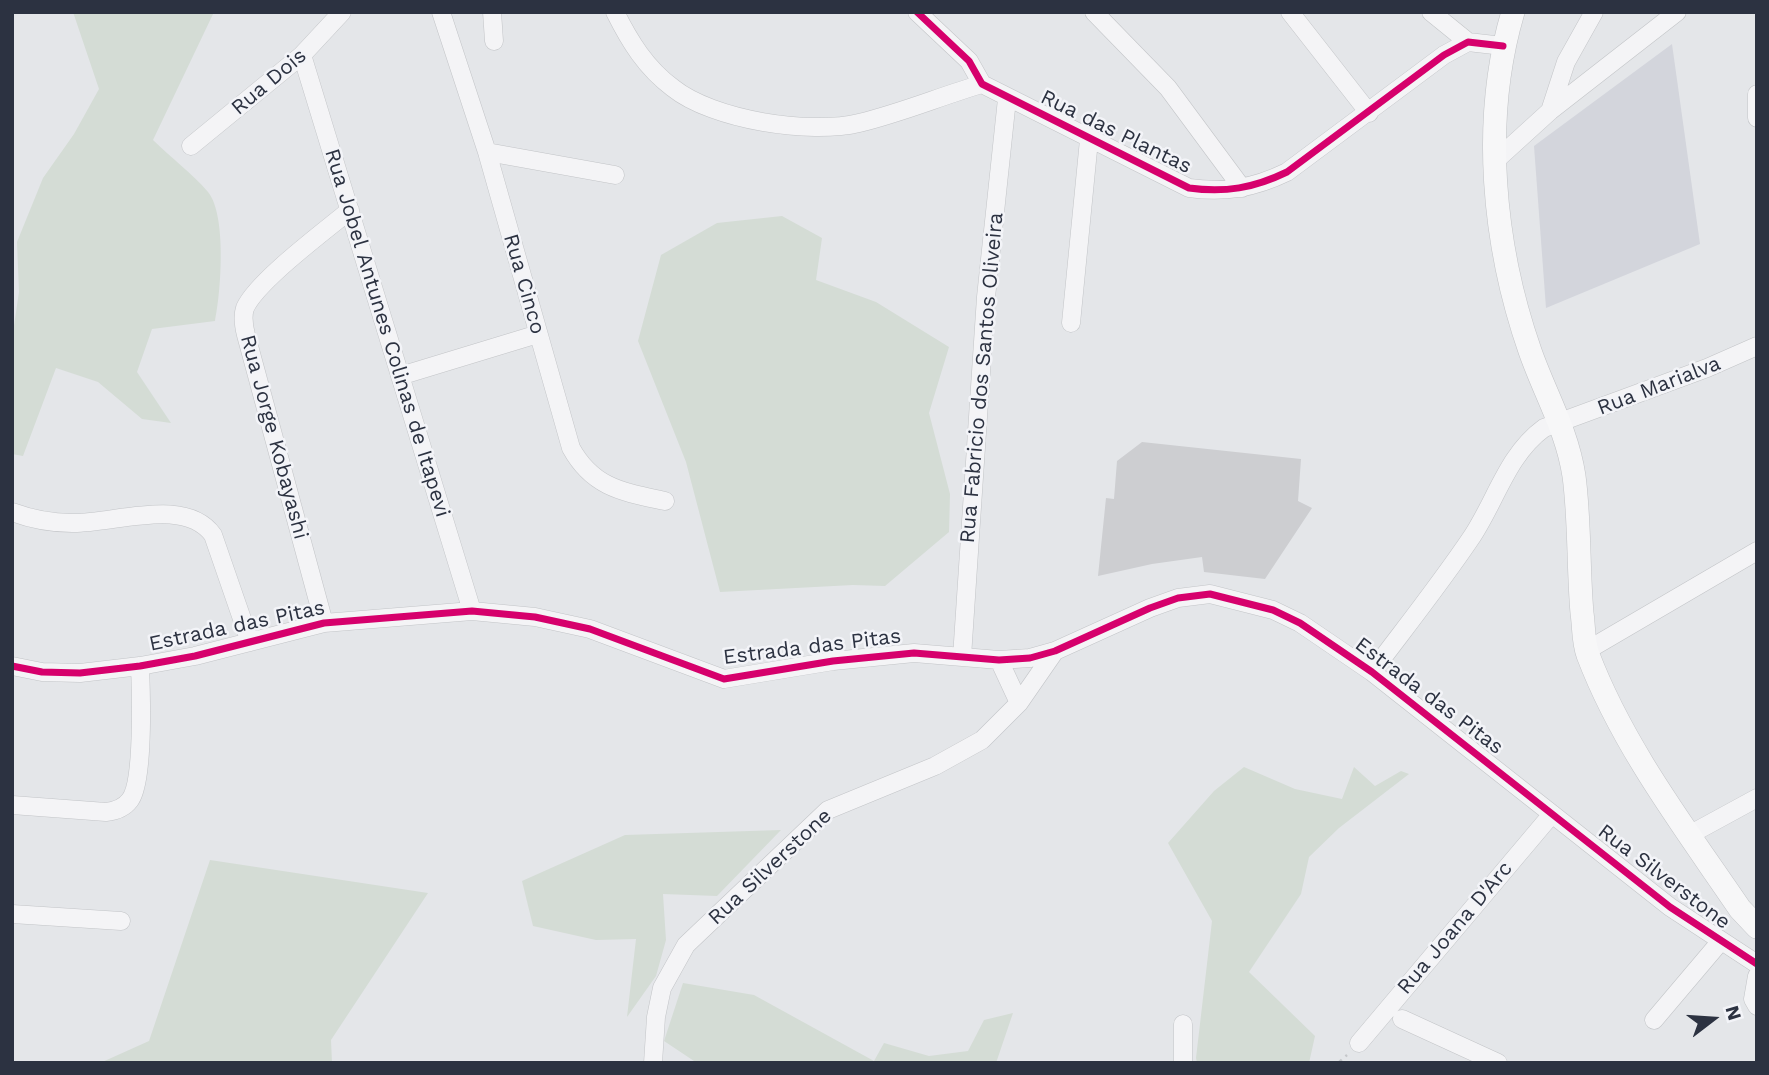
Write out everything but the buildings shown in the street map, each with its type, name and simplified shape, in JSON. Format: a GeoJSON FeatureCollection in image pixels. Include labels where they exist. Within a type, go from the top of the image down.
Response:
{"type":"FeatureCollection","features":[{"type":"Feature","properties":{"kind":"main road"},"geometry":{"type":"LineString","coordinates":[[1508,14],[1503,46],[1495,161],[1499,208],[1520,317],[1531,354],[1561,424],[1569,452],[1578,511],[1578,554],[1586,651],[1619,722],[1689,835],[1740,909],[1757,927]]}},
{"type":"Feature","properties":{"kind":"street","name":"Rua Dois"},"geometry":{"type":"LineString","coordinates":[[191,146],[302,55],[342,12]]}},
{"type":"Feature","properties":{"kind":"street","name":"Rua Cinco"},"geometry":{"type":"LineString","coordinates":[[441,12],[487,152],[571,448],[580,465],[596,479],[624,492],[665,501]]}},
{"type":"Feature","properties":{"kind":"street"},"geometry":{"type":"LineString","coordinates":[[492,12],[494,41]]}},
{"type":"Feature","properties":{"kind":"street"},"geometry":{"type":"LineString","coordinates":[[615,12],[631,43],[654,72],[676,91],[733,115],[770,125],[857,124],[982,84]]}},
{"type":"Feature","properties":{"kind":"street","name":"Rua das Plantas"},"geometry":{"type":"LineString","coordinates":[[917,12],[969,61],[982,84],[1007,99],[1189,187],[1225,191],[1264,183],[1287,172],[1444,55],[1468,42]]}},
{"type":"Feature","properties":{"kind":"street"},"geometry":{"type":"LineString","coordinates":[[1094,12],[1168,88],[1242,188]]}},
{"type":"Feature","properties":{"kind":"street"},"geometry":{"type":"LineString","coordinates":[[1290,12],[1369,113]]}},
{"type":"Feature","properties":{"kind":"street"},"geometry":{"type":"LineString","coordinates":[[1431,12],[1468,42],[1503,46]]}},
{"type":"Feature","properties":{"kind":"street"},"geometry":{"type":"LineString","coordinates":[[1550,111],[1566,62],[1594,12]]}},
{"type":"Feature","properties":{"kind":"street"},"geometry":{"type":"LineString","coordinates":[[1495,161],[1550,111],[1677,12]]}},
{"type":"Feature","properties":{"kind":"street","name":"Rua Jobel Antunes Colinas de Itapevi"},"geometry":{"type":"LineString","coordinates":[[302,55],[472,611]]}},
{"type":"Feature","properties":{"kind":"street"},"geometry":{"type":"LineString","coordinates":[[1756,96],[1757,118]]}},
{"type":"Feature","properties":{"kind":"street","name":"Rua Fabricio dos Santos Oliveira"},"geometry":{"type":"LineString","coordinates":[[962,657],[984,322],[1007,99]]}},
{"type":"Feature","properties":{"kind":"street"},"geometry":{"type":"LineString","coordinates":[[1071,323],[1089,140]]}},
{"type":"Feature","properties":{"kind":"street"},"geometry":{"type":"LineString","coordinates":[[487,152],[615,175]]}},
{"type":"Feature","properties":{"kind":"street","name":"Rua Jorge Kobayashi"},"geometry":{"type":"LineString","coordinates":[[324,623],[246,335],[244,314],[261,287],[350,210]]}},
{"type":"Feature","properties":{"kind":"street"},"geometry":{"type":"LineString","coordinates":[[400,376],[538,334]]}},
{"type":"Feature","properties":{"kind":"street","name":"Rua Marialva"},"geometry":{"type":"LineString","coordinates":[[1372,672],[1470,540],[1517,454],[1545,428],[1757,346]]}},
{"type":"Feature","properties":{"kind":"street"},"geometry":{"type":"LineString","coordinates":[[12,512],[34,519],[70,523],[163,515],[194,518],[205,524],[213,535],[250,642]]}},
{"type":"Feature","properties":{"kind":"street"},"geometry":{"type":"LineString","coordinates":[[1586,651],[1757,551]]}},
{"type":"Feature","properties":{"kind":"street","name":"Estrada das Pitas"},"geometry":{"type":"LineString","coordinates":[[12,666],[42,672],[80,673],[140,666],[324,623],[472,611],[536,617],[590,629],[724,679],[833,660],[901,654],[999,660],[1030,658],[1055,651],[1125,616],[1178,598],[1210,594],[1273,610],[1300,623],[1372,672],[1552,814]]}},
{"type":"Feature","properties":{"kind":"street","name":"Rua Silverstone"},"geometry":{"type":"LineString","coordinates":[[653,1063],[656,1017],[663,988],[685,945],[828,810],[962,753],[982,740],[1019,703],[1055,651]]}},
{"type":"Feature","properties":{"kind":"street"},"geometry":{"type":"LineString","coordinates":[[999,660],[1019,703]]}},
{"type":"Feature","properties":{"kind":"street"},"geometry":{"type":"LineString","coordinates":[[12,805],[106,812],[120,809],[130,800],[137,772],[140,666]]}},
{"type":"Feature","properties":{"kind":"street"},"geometry":{"type":"LineString","coordinates":[[1689,835],[1757,798]]}},
{"type":"Feature","properties":{"kind":"street","name":"Rua Silverstone"},"geometry":{"type":"LineString","coordinates":[[1552,814],[1671,907],[1720,942],[1757,964]]}},
{"type":"Feature","properties":{"kind":"street","name":"Rua Joana D'Arc"},"geometry":{"type":"LineString","coordinates":[[1359,1042],[1552,814]]}},
{"type":"Feature","properties":{"kind":"street"},"geometry":{"type":"LineString","coordinates":[[12,914],[121,921]]}},
{"type":"Feature","properties":{"kind":"street"},"geometry":{"type":"LineString","coordinates":[[1654,1020],[1720,942]]}},
{"type":"Feature","properties":{"kind":"street"},"geometry":{"type":"LineString","coordinates":[[1757,976],[1753,999],[1757,1006]]}},
{"type":"Feature","properties":{"kind":"street"},"geometry":{"type":"LineString","coordinates":[[1402,1019],[1498,1063]]}},
{"type":"Feature","properties":{"kind":"street"},"geometry":{"type":"LineString","coordinates":[[1182,1063],[1183,1024]]}},
{"type":"Feature","properties":{"kind":"shaded area"},"geometry":{"type":"Polygon","coordinates":[[[73,12],[214,12],[153,140],[202,185],[214,203],[220,236],[219,292],[215,321],[152,329],[137,372],[171,423],[142,419],[98,382],[56,368],[23,456],[12,454],[12,339],[19,292],[17,242],[43,178],[74,134],[99,89],[73,12]]]}},
{"type":"Feature","properties":{"kind":"shaded area"},"geometry":{"type":"Polygon","coordinates":[[[1672,44],[1700,244],[1546,308],[1534,146],[1672,44]]]}},
{"type":"Feature","properties":{"kind":"shaded area"},"geometry":{"type":"Polygon","coordinates":[[[782,216],[822,238],[816,280],[876,302],[949,347],[929,413],[950,494],[949,532],[885,586],[853,585],[720,592],[686,462],[638,341],[661,255],[717,223],[782,216]]]}},
{"type":"Feature","properties":{"kind":"shaded area"},"geometry":{"type":"Polygon","coordinates":[[[1244,767],[1295,789],[1342,799],[1354,767],[1375,786],[1401,771],[1409,774],[1339,828],[1309,857],[1301,894],[1249,972],[1315,1036],[1309,1063],[1197,1063],[1212,921],[1168,843],[1214,791],[1244,767]]]}},
{"type":"Feature","properties":{"kind":"shaded area"},"geometry":{"type":"Polygon","coordinates":[[[781,830],[717,896],[663,894],[666,940],[656,976],[627,1017],[636,939],[596,940],[533,926],[522,881],[625,835],[781,830]]]}},
{"type":"Feature","properties":{"kind":"shaded area"},"geometry":{"type":"Polygon","coordinates":[[[210,860],[428,893],[331,1040],[332,1063],[100,1063],[149,1041],[210,860]]]}},
{"type":"Feature","properties":{"kind":"shaded area"},"geometry":{"type":"Polygon","coordinates":[[[683,983],[754,995],[874,1061],[884,1043],[929,1056],[968,1051],[984,1020],[1013,1013],[996,1063],[697,1063],[664,1041],[683,983]]]}},
{"type":"Feature","properties":{"kind":"cycle path"},"geometry":{"type":"LineString","coordinates":[[917,12],[969,61],[982,84],[1189,188],[1202,189],[1239,188],[1287,172],[1444,55],[1468,42],[1503,46]]}},
{"type":"Feature","properties":{"kind":"cycle path"},"geometry":{"type":"LineString","coordinates":[[12,666],[42,672],[80,673],[140,666],[195,656],[324,623],[472,611],[535,617],[590,629],[724,679],[833,661],[914,653],[999,660],[1030,658],[1055,651],[1178,598],[1210,594],[1273,610],[1300,623],[1372,672],[1670,907],[1757,964]]}}]}
